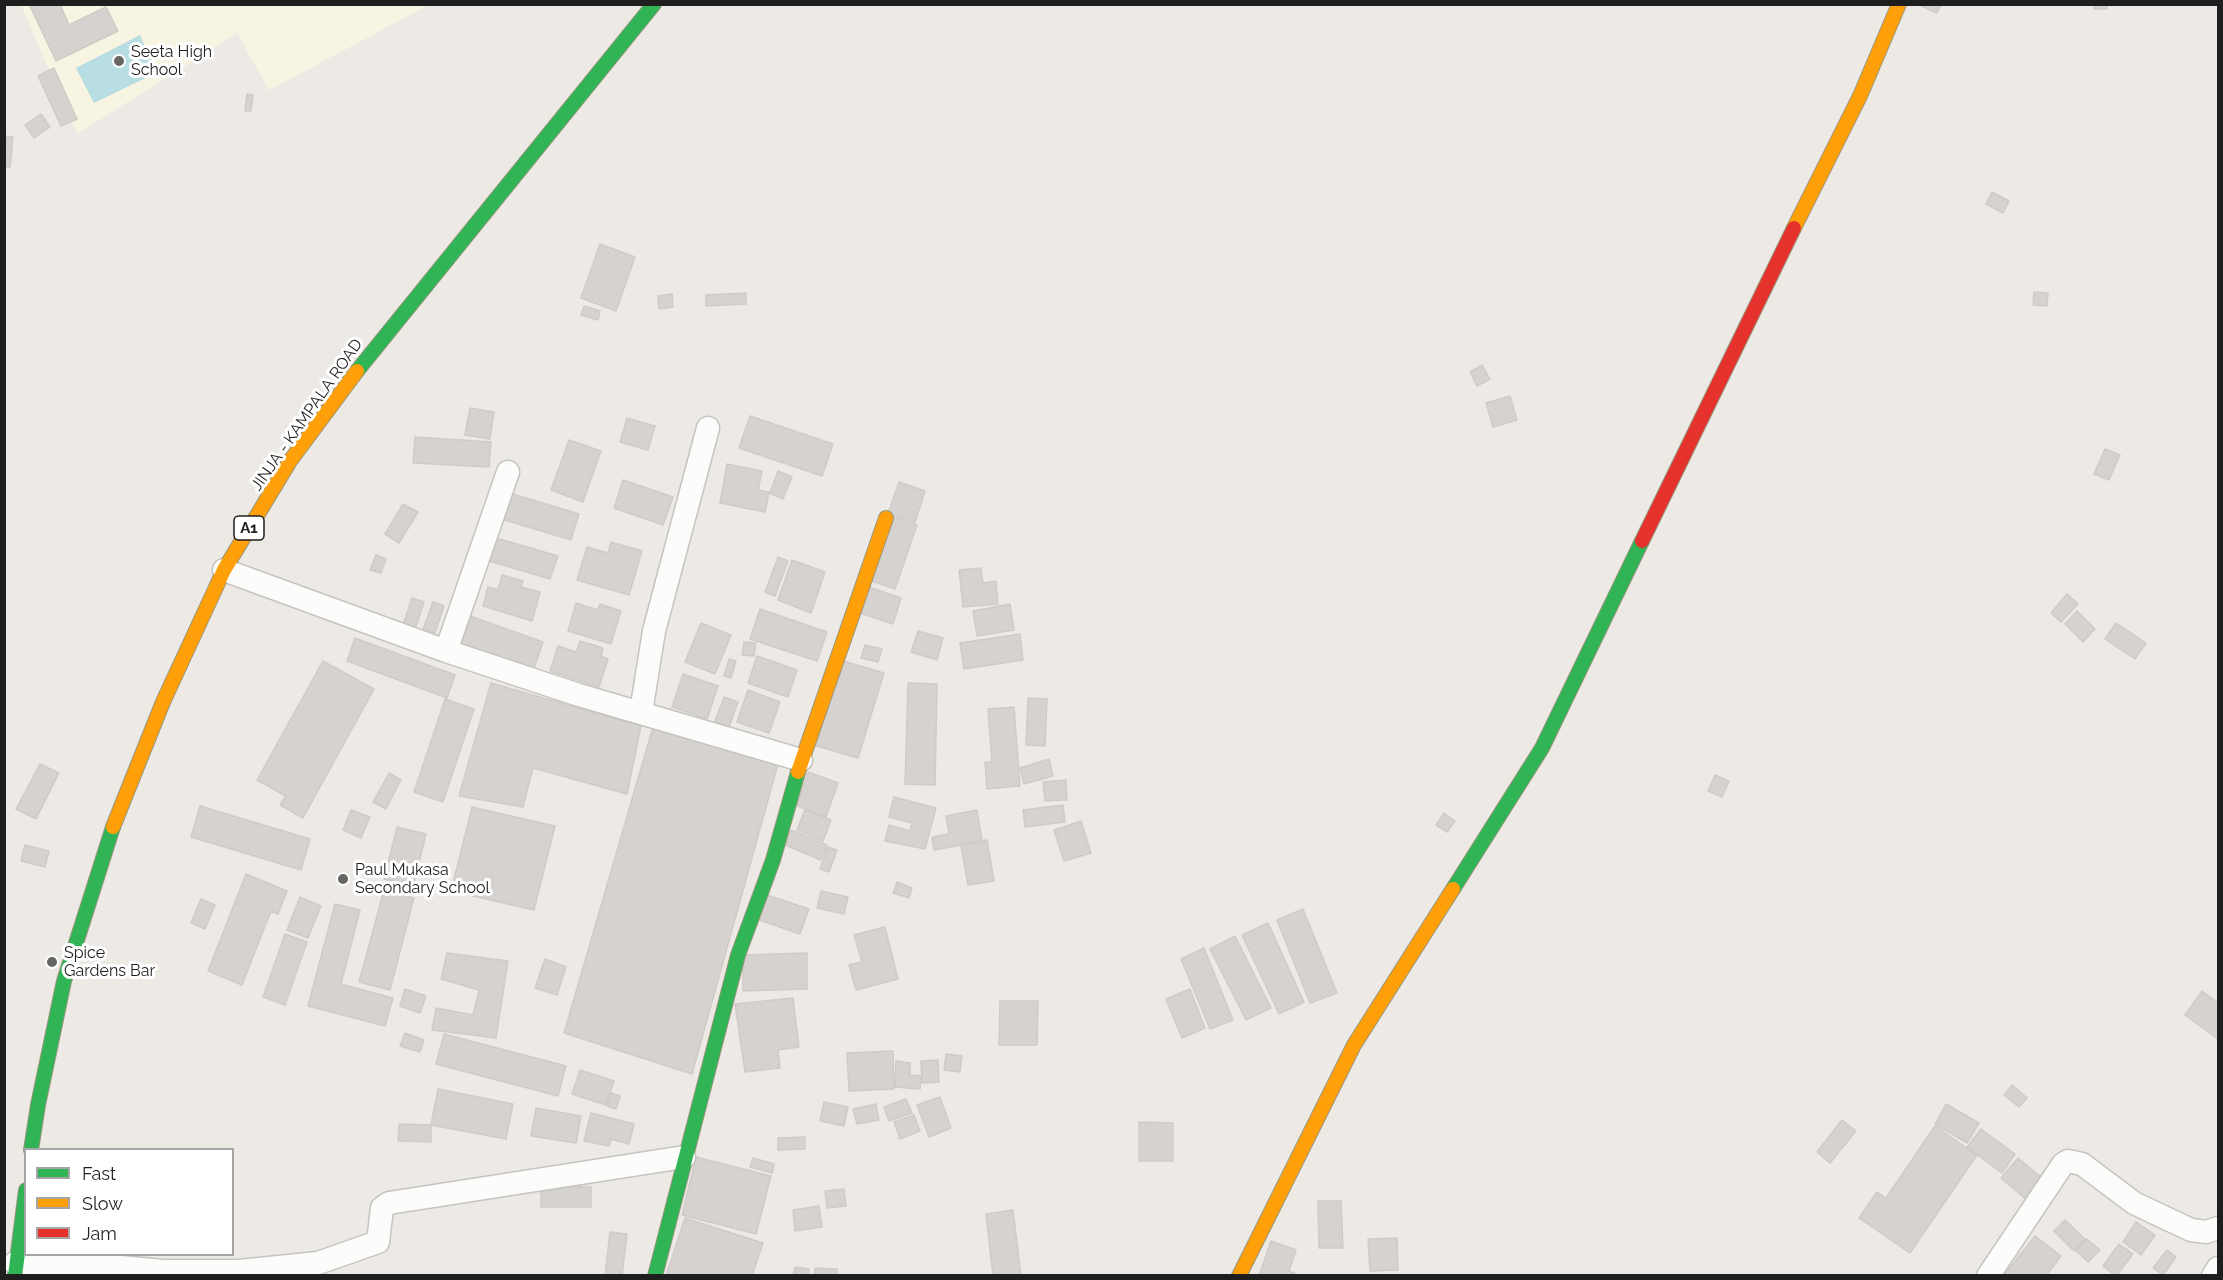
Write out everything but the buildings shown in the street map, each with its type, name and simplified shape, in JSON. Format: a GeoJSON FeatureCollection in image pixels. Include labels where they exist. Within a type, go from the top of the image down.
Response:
{"type":"FeatureCollection","features":[{"type":"Feature","properties":{"kind":"main road","name":"JINJA - KAMPALA ROAD"},"geometry":{"type":"LineString","coordinates":[[31,1148],[64,981],[112,830],[163,702],[224,570],[290,461],[374,348],[654,4]]}},
{"type":"Feature","properties":{"kind":"main road"},"geometry":{"type":"LineString","coordinates":[[1239,1275],[1354,1045],[1542,748],[1730,357],[1860,96],[1899,4]]}},
{"type":"Feature","properties":{"kind":"main road"},"geometry":{"type":"LineString","coordinates":[[655,1275],[684,1156],[738,955],[773,860],[801,760],[886,518]]}},
{"type":"Feature","properties":{"kind":"main road"},"geometry":{"type":"LineString","coordinates":[[15,1269],[24,1205]]}},
{"type":"Feature","properties":{"kind":"street"},"geometry":{"type":"LineString","coordinates":[[641,712],[654,632],[708,428]]}},
{"type":"Feature","properties":{"kind":"street"},"geometry":{"type":"LineString","coordinates":[[446,651],[508,472]]}},
{"type":"Feature","properties":{"kind":"street"},"geometry":{"type":"LineString","coordinates":[[224,570],[446,651],[579,695],[801,760]]}},
{"type":"Feature","properties":{"kind":"street"},"geometry":{"type":"LineString","coordinates":[[15,1269],[88,1264],[163,1271],[239,1271],[318,1263],[378,1242],[382,1208],[389,1203],[684,1156]]}},
{"type":"Feature","properties":{"kind":"street"},"geometry":{"type":"LineString","coordinates":[[1988,1275],[2063,1164],[2068,1161],[2082,1164],[2134,1203],[2191,1230],[2206,1232],[2218,1227]]}},
{"type":"Feature","properties":{"kind":"street"},"geometry":{"type":"LineString","coordinates":[[2213,1275],[2218,1268]]}},
{"type":"Feature","properties":{"kind":"shaded area","name":"Seeta High School"},"geometry":{"type":"Polygon","coordinates":[[[21,5],[429,5],[269,90],[237,33],[77,134],[21,5]]]}},
{"type":"Feature","properties":{"kind":"water"},"geometry":{"type":"Polygon","coordinates":[[[140,35],[156,73],[94,103],[76,68],[140,35]]]}},
{"type":"Feature","properties":{"kind":"traffic: fast"},"geometry":{"type":"LineString","coordinates":[[357,371],[654,4]]}},
{"type":"Feature","properties":{"kind":"traffic: fast"},"geometry":{"type":"LineString","coordinates":[[1453,889],[1542,748],[1642,541]]}},
{"type":"Feature","properties":{"kind":"traffic: fast"},"geometry":{"type":"LineString","coordinates":[[655,1276],[738,955],[773,860],[798,772]]}},
{"type":"Feature","properties":{"kind":"traffic: fast"},"geometry":{"type":"LineString","coordinates":[[31,1148],[64,981],[113,827]]}},
{"type":"Feature","properties":{"kind":"traffic: fast"},"geometry":{"type":"LineString","coordinates":[[15,1276],[24,1206]]}},
{"type":"Feature","properties":{"kind":"traffic: slow"},"geometry":{"type":"LineString","coordinates":[[1794,228],[1860,96],[1899,4]]}},
{"type":"Feature","properties":{"kind":"traffic: slow"},"geometry":{"type":"LineString","coordinates":[[113,827],[163,702],[224,570],[290,461],[357,371]]}},
{"type":"Feature","properties":{"kind":"traffic: slow"},"geometry":{"type":"LineString","coordinates":[[798,772],[886,518]]}},
{"type":"Feature","properties":{"kind":"traffic: slow"},"geometry":{"type":"LineString","coordinates":[[1239,1276],[1354,1045],[1453,889]]}},
{"type":"Feature","properties":{"kind":"traffic: jam"},"geometry":{"type":"LineString","coordinates":[[1642,541],[1794,228]]}},
{"type":"Feature","properties":{"kind":"place","name":"Seeta High School"},"geometry":{"type":"Point","coordinates":[119,61]}},
{"type":"Feature","properties":{"kind":"place","name":"Paul Mukasa Secondary School"},"geometry":{"type":"Point","coordinates":[343,879]}},
{"type":"Feature","properties":{"kind":"place","name":"Spice Gardens Bar"},"geometry":{"type":"Point","coordinates":[52,962]}}]}
